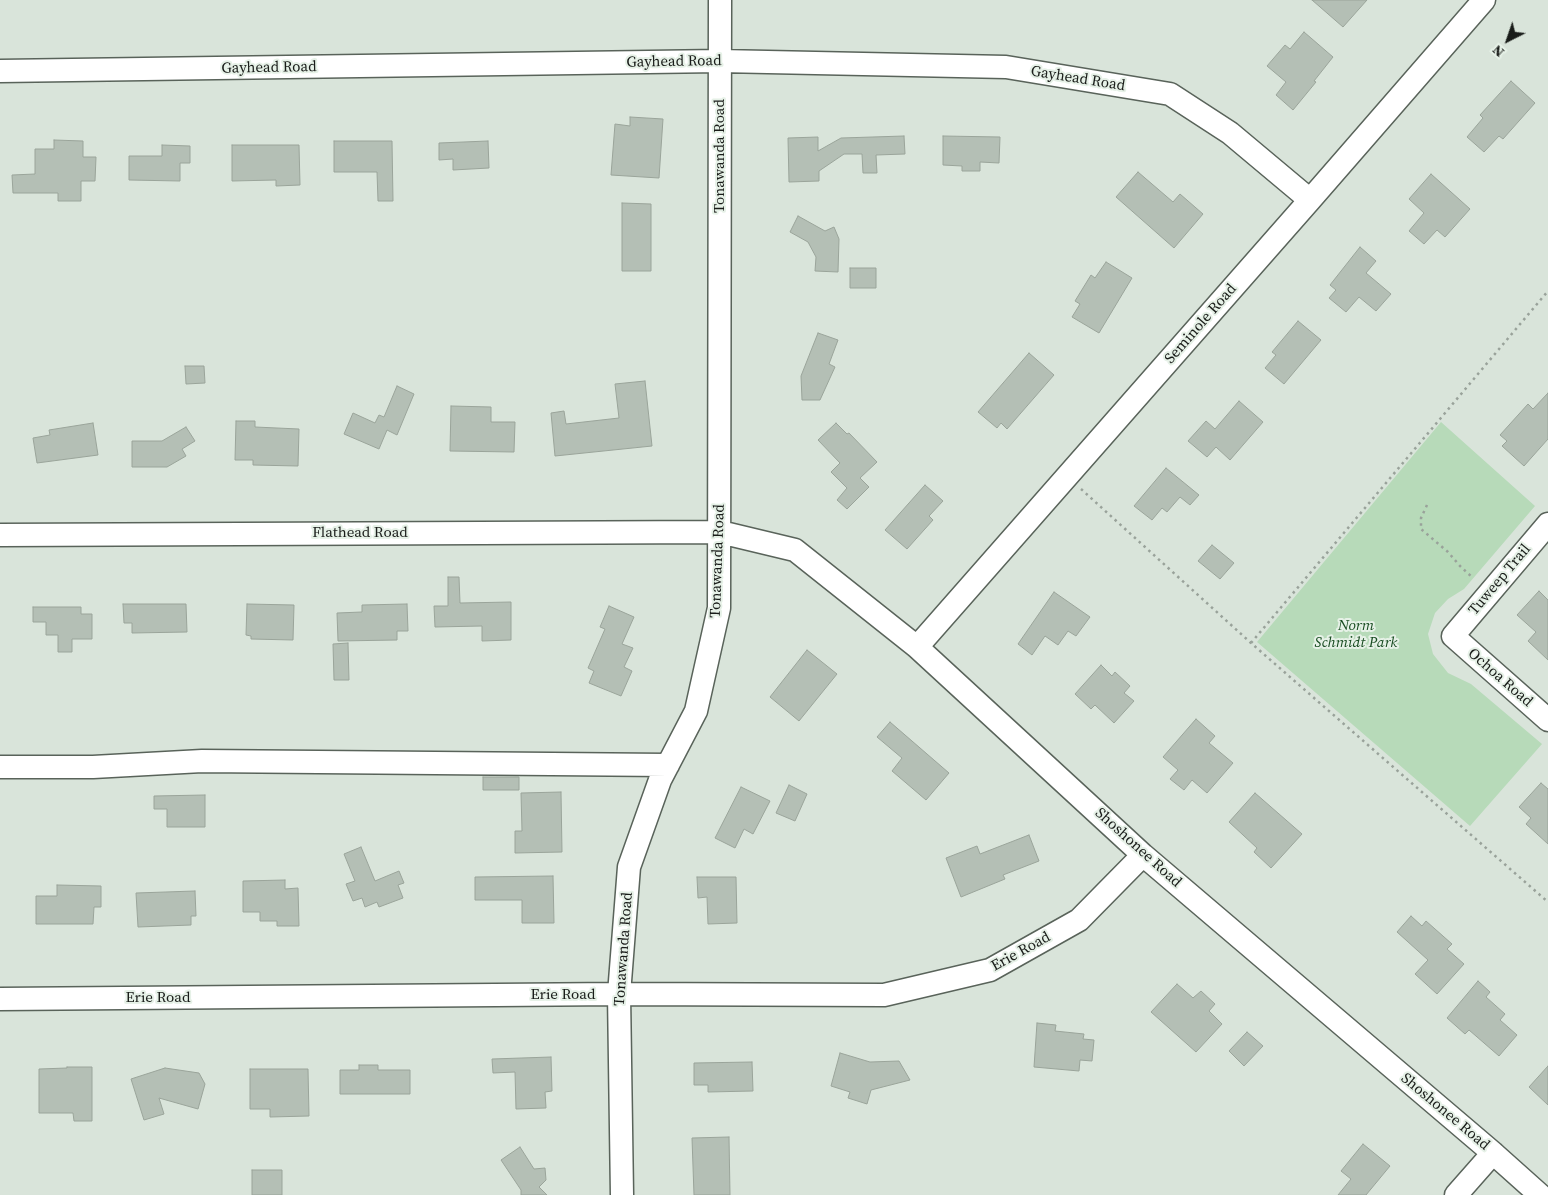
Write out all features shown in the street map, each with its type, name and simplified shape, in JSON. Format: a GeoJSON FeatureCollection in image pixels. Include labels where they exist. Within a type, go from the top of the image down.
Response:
{"type":"FeatureCollection","features":[{"type":"Feature","properties":{"kind":"street","name":"Tonawanda Road"},"geometry":{"type":"LineString","coordinates":[[622,1195],[620,994],[630,867],[660,780],[696,711],[719,608],[720,0]]}},
{"type":"Feature","properties":{"kind":"street","name":"Seminole Road"},"geometry":{"type":"LineString","coordinates":[[917,647],[1484,0]]}},
{"type":"Feature","properties":{"kind":"street","name":"Gayhead Road"},"geometry":{"type":"LineString","coordinates":[[0,71],[720,61],[1006,67],[1170,94],[1230,133],[1310,200]]}},
{"type":"Feature","properties":{"kind":"street","name":"Tuweep Trail"},"geometry":{"type":"LineString","coordinates":[[1453,636],[1548,524]]}},
{"type":"Feature","properties":{"kind":"street","name":"Flathead Road"},"geometry":{"type":"LineString","coordinates":[[0,535],[720,532]]}},
{"type":"Feature","properties":{"kind":"street","name":"Shoshonee Road"},"geometry":{"type":"LineString","coordinates":[[720,532],[794,550],[917,647],[1143,855],[1540,1195]]}},
{"type":"Feature","properties":{"kind":"street","name":"Ochoa Road"},"geometry":{"type":"LineString","coordinates":[[1453,636],[1548,720]]}},
{"type":"Feature","properties":{"kind":"street"},"geometry":{"type":"LineString","coordinates":[[0,767],[93,766],[202,761],[668,765]]}},
{"type":"Feature","properties":{"kind":"street","name":"Erie Road"},"geometry":{"type":"LineString","coordinates":[[0,999],[620,994],[884,995],[990,970],[1079,920],[1143,855]]}},
{"type":"Feature","properties":{"kind":"street"},"geometry":{"type":"LineString","coordinates":[[1456,1195],[1493,1153]]}},
{"type":"Feature","properties":{"kind":"path"},"geometry":{"type":"LineString","coordinates":[[1251,644],[1548,291]]}},
{"type":"Feature","properties":{"kind":"path"},"geometry":{"type":"LineString","coordinates":[[1067,476],[1251,644],[1548,902]]}},
{"type":"Feature","properties":{"kind":"path"},"geometry":{"type":"LineString","coordinates":[[1427,505],[1421,518],[1421,529],[1448,552],[1473,578]]}},
{"type":"Feature","properties":{"kind":"green space","name":"Norm Schmidt Park"},"geometry":{"type":"Polygon","coordinates":[[[1441,422],[1535,506],[1464,589],[1448,599],[1435,613],[1428,634],[1433,654],[1448,673],[1471,684],[1542,744],[1470,826],[1257,642],[1441,422]]]}},
{"type":"Feature","properties":{"kind":"building"},"geometry":{"type":"Polygon","coordinates":[[[1312,0],[1367,0],[1343,27],[1312,0]]]}},
{"type":"Feature","properties":{"kind":"building"},"geometry":{"type":"Polygon","coordinates":[[[1304,32],[1333,57],[1293,110],[1276,95],[1286,82],[1267,66],[1285,45],[1290,49],[1304,32]]]}},
{"type":"Feature","properties":{"kind":"building"},"geometry":{"type":"Polygon","coordinates":[[[1511,81],[1535,103],[1503,139],[1499,136],[1484,152],[1467,137],[1483,118],[1480,115],[1511,81]]]}},
{"type":"Feature","properties":{"kind":"building"},"geometry":{"type":"Polygon","coordinates":[[[630,117],[663,119],[659,178],[611,175],[615,124],[630,126],[630,117]]]}},
{"type":"Feature","properties":{"kind":"building"},"geometry":{"type":"Polygon","coordinates":[[[904,136],[905,154],[876,155],[877,173],[863,173],[862,154],[844,154],[819,171],[819,181],[789,182],[788,138],[818,137],[818,151],[841,138],[904,136]]]}},
{"type":"Feature","properties":{"kind":"building"},"geometry":{"type":"Polygon","coordinates":[[[943,136],[1000,137],[999,163],[980,162],[980,171],[962,171],[962,166],[943,165],[943,136]]]}},
{"type":"Feature","properties":{"kind":"building"},"geometry":{"type":"Polygon","coordinates":[[[54,140],[83,141],[83,157],[96,157],[95,181],[81,181],[81,201],[58,201],[58,193],[13,193],[12,175],[35,174],[35,149],[54,149],[54,140]]]}},
{"type":"Feature","properties":{"kind":"building"},"geometry":{"type":"Polygon","coordinates":[[[334,141],[392,141],[393,201],[378,201],[377,172],[334,172],[334,141]]]}},
{"type":"Feature","properties":{"kind":"building"},"geometry":{"type":"Polygon","coordinates":[[[488,141],[489,168],[453,170],[453,159],[439,160],[439,143],[488,141]]]}},
{"type":"Feature","properties":{"kind":"building"},"geometry":{"type":"Polygon","coordinates":[[[162,145],[190,146],[190,163],[180,163],[180,181],[129,180],[129,156],[162,156],[162,145]]]}},
{"type":"Feature","properties":{"kind":"building"},"geometry":{"type":"Polygon","coordinates":[[[232,145],[299,145],[300,185],[276,186],[276,180],[232,181],[232,145]]]}},
{"type":"Feature","properties":{"kind":"building"},"geometry":{"type":"Polygon","coordinates":[[[1138,172],[1173,202],[1180,194],[1203,214],[1174,248],[1116,197],[1138,172]]]}},
{"type":"Feature","properties":{"kind":"building"},"geometry":{"type":"Polygon","coordinates":[[[1431,174],[1470,209],[1445,237],[1437,230],[1424,244],[1409,231],[1424,213],[1409,199],[1431,174]]]}},
{"type":"Feature","properties":{"kind":"building"},"geometry":{"type":"Polygon","coordinates":[[[622,203],[651,204],[651,271],[622,271],[622,203]]]}},
{"type":"Feature","properties":{"kind":"building"},"geometry":{"type":"Polygon","coordinates":[[[798,216],[825,231],[834,227],[839,239],[838,272],[815,271],[816,257],[808,242],[790,232],[798,216]]]}},
{"type":"Feature","properties":{"kind":"building"},"geometry":{"type":"Polygon","coordinates":[[[1360,247],[1376,261],[1366,273],[1391,294],[1376,311],[1359,297],[1346,312],[1329,298],[1336,290],[1330,285],[1360,247]]]}},
{"type":"Feature","properties":{"kind":"building"},"geometry":{"type":"Polygon","coordinates":[[[1106,262],[1132,278],[1099,333],[1072,317],[1080,304],[1075,301],[1091,275],[1095,278],[1106,262]]]}},
{"type":"Feature","properties":{"kind":"building"},"geometry":{"type":"Polygon","coordinates":[[[850,268],[876,268],[876,288],[850,288],[850,268]]]}},
{"type":"Feature","properties":{"kind":"building"},"geometry":{"type":"Polygon","coordinates":[[[1298,321],[1321,340],[1284,384],[1265,368],[1276,355],[1272,352],[1298,321]]]}},
{"type":"Feature","properties":{"kind":"building"},"geometry":{"type":"Polygon","coordinates":[[[818,333],[838,340],[829,364],[835,367],[820,400],[802,400],[801,376],[818,333]]]}},
{"type":"Feature","properties":{"kind":"building"},"geometry":{"type":"Polygon","coordinates":[[[1029,353],[1054,375],[1007,429],[1001,423],[997,428],[978,412],[1029,353]]]}},
{"type":"Feature","properties":{"kind":"building"},"geometry":{"type":"Polygon","coordinates":[[[185,366],[204,366],[205,383],[186,384],[185,366]]]}},
{"type":"Feature","properties":{"kind":"building"},"geometry":{"type":"Polygon","coordinates":[[[645,381],[652,446],[555,456],[551,413],[564,411],[566,424],[619,418],[615,384],[645,381]]]}},
{"type":"Feature","properties":{"kind":"building"},"geometry":{"type":"Polygon","coordinates":[[[397,386],[414,394],[397,435],[387,430],[379,449],[344,434],[353,413],[375,423],[379,415],[384,417],[397,386]]]}},
{"type":"Feature","properties":{"kind":"building"},"geometry":{"type":"Polygon","coordinates":[[[1548,393],[1548,439],[1524,466],[1502,446],[1507,441],[1500,435],[1528,404],[1533,409],[1548,393]]]}},
{"type":"Feature","properties":{"kind":"building"},"geometry":{"type":"Polygon","coordinates":[[[1239,401],[1263,422],[1230,460],[1216,447],[1207,457],[1188,441],[1206,421],[1215,429],[1239,401]]]}},
{"type":"Feature","properties":{"kind":"building"},"geometry":{"type":"Polygon","coordinates":[[[451,406],[491,407],[491,422],[515,422],[514,452],[450,451],[451,406]]]}},
{"type":"Feature","properties":{"kind":"building"},"geometry":{"type":"Polygon","coordinates":[[[236,421],[255,421],[255,427],[299,429],[298,466],[253,465],[253,460],[235,460],[236,421]]]}},
{"type":"Feature","properties":{"kind":"building"},"geometry":{"type":"Polygon","coordinates":[[[93,423],[98,455],[37,463],[33,438],[50,435],[49,430],[93,423]]]}},
{"type":"Feature","properties":{"kind":"building"},"geometry":{"type":"Polygon","coordinates":[[[836,423],[847,434],[849,433],[877,462],[860,478],[869,487],[847,509],[837,500],[847,488],[831,472],[840,463],[818,440],[836,423]]]}},
{"type":"Feature","properties":{"kind":"building"},"geometry":{"type":"Polygon","coordinates":[[[186,427],[195,441],[182,449],[186,456],[167,467],[132,467],[132,441],[162,441],[186,427]]]}},
{"type":"Feature","properties":{"kind":"building"},"geometry":{"type":"Polygon","coordinates":[[[1166,468],[1199,495],[1190,505],[1180,497],[1167,512],[1162,508],[1152,520],[1134,506],[1166,468]]]}},
{"type":"Feature","properties":{"kind":"building"},"geometry":{"type":"Polygon","coordinates":[[[925,485],[943,501],[929,516],[933,520],[907,549],[885,530],[925,485]]]}},
{"type":"Feature","properties":{"kind":"building"},"geometry":{"type":"Polygon","coordinates":[[[1212,545],[1234,563],[1220,579],[1198,561],[1212,545]]]}},
{"type":"Feature","properties":{"kind":"building"},"geometry":{"type":"Polygon","coordinates":[[[448,577],[459,577],[460,603],[511,602],[511,640],[482,641],[482,626],[435,627],[434,606],[448,606],[448,577]]]}},
{"type":"Feature","properties":{"kind":"building"},"geometry":{"type":"Polygon","coordinates":[[[1539,591],[1548,600],[1548,660],[1528,641],[1536,632],[1517,615],[1539,591]]]}},
{"type":"Feature","properties":{"kind":"building"},"geometry":{"type":"Polygon","coordinates":[[[1054,592],[1090,617],[1076,636],[1068,631],[1058,645],[1045,636],[1032,655],[1018,644],[1054,592]]]}},
{"type":"Feature","properties":{"kind":"building"},"geometry":{"type":"Polygon","coordinates":[[[123,604],[186,604],[187,632],[132,633],[132,623],[124,623],[123,604]]]}},
{"type":"Feature","properties":{"kind":"building"},"geometry":{"type":"Polygon","coordinates":[[[247,604],[294,605],[293,640],[251,639],[251,636],[246,635],[247,604]]]}},
{"type":"Feature","properties":{"kind":"building"},"geometry":{"type":"Polygon","coordinates":[[[407,604],[408,631],[397,631],[397,640],[338,641],[337,613],[362,612],[362,605],[407,604]]]}},
{"type":"Feature","properties":{"kind":"building"},"geometry":{"type":"Polygon","coordinates":[[[609,606],[634,617],[622,644],[633,648],[624,667],[632,671],[621,696],[589,683],[594,671],[588,668],[605,629],[600,627],[609,606]]]}},
{"type":"Feature","properties":{"kind":"building"},"geometry":{"type":"Polygon","coordinates":[[[33,607],[81,607],[81,614],[92,614],[92,639],[72,639],[72,652],[58,652],[58,635],[46,635],[46,622],[33,622],[33,607]]]}},
{"type":"Feature","properties":{"kind":"building"},"geometry":{"type":"Polygon","coordinates":[[[348,643],[349,680],[334,680],[333,644],[348,643]]]}},
{"type":"Feature","properties":{"kind":"building"},"geometry":{"type":"Polygon","coordinates":[[[807,650],[837,674],[799,721],[770,697],[807,650]]]}},
{"type":"Feature","properties":{"kind":"building"},"geometry":{"type":"Polygon","coordinates":[[[1101,665],[1112,676],[1115,672],[1130,686],[1124,693],[1134,701],[1114,723],[1095,705],[1091,709],[1075,694],[1101,665]]]}},
{"type":"Feature","properties":{"kind":"building"},"geometry":{"type":"Polygon","coordinates":[[[1196,719],[1215,736],[1209,743],[1233,763],[1207,793],[1192,780],[1184,790],[1170,779],[1178,770],[1163,757],[1196,719]]]}},
{"type":"Feature","properties":{"kind":"building"},"geometry":{"type":"Polygon","coordinates":[[[890,722],[949,773],[926,800],[892,771],[902,758],[877,737],[890,722]]]}},
{"type":"Feature","properties":{"kind":"building"},"geometry":{"type":"Polygon","coordinates":[[[483,777],[519,777],[519,790],[483,790],[483,777]]]}},
{"type":"Feature","properties":{"kind":"building"},"geometry":{"type":"Polygon","coordinates":[[[1541,783],[1548,789],[1548,844],[1526,824],[1531,818],[1519,807],[1541,783]]]}},
{"type":"Feature","properties":{"kind":"building"},"geometry":{"type":"Polygon","coordinates":[[[789,785],[807,794],[795,821],[776,813],[789,785]]]}},
{"type":"Feature","properties":{"kind":"building"},"geometry":{"type":"Polygon","coordinates":[[[741,787],[770,801],[753,834],[744,829],[735,848],[715,838],[741,787]]]}},
{"type":"Feature","properties":{"kind":"building"},"geometry":{"type":"Polygon","coordinates":[[[561,792],[562,852],[515,853],[515,831],[522,831],[521,793],[561,792]]]}},
{"type":"Feature","properties":{"kind":"building"},"geometry":{"type":"Polygon","coordinates":[[[1255,793],[1302,834],[1271,868],[1254,852],[1257,848],[1229,822],[1255,793]]]}},
{"type":"Feature","properties":{"kind":"building"},"geometry":{"type":"Polygon","coordinates":[[[205,795],[205,827],[167,827],[167,809],[154,809],[154,796],[205,795]]]}},
{"type":"Feature","properties":{"kind":"building"},"geometry":{"type":"Polygon","coordinates":[[[1029,835],[1039,861],[1003,875],[1005,879],[961,897],[946,858],[977,846],[980,854],[1029,835]]]}},
{"type":"Feature","properties":{"kind":"building"},"geometry":{"type":"Polygon","coordinates":[[[361,847],[375,881],[399,871],[404,883],[398,885],[403,898],[379,907],[377,902],[365,907],[362,898],[353,901],[346,884],[355,881],[344,854],[361,847]]]}},
{"type":"Feature","properties":{"kind":"building"},"geometry":{"type":"Polygon","coordinates":[[[553,876],[554,923],[522,923],[522,900],[475,900],[475,877],[553,876]]]}},
{"type":"Feature","properties":{"kind":"building"},"geometry":{"type":"Polygon","coordinates":[[[697,877],[736,877],[737,923],[708,924],[707,897],[698,898],[697,877]]]}},
{"type":"Feature","properties":{"kind":"building"},"geometry":{"type":"Polygon","coordinates":[[[285,880],[285,889],[298,888],[299,926],[277,926],[277,921],[260,921],[260,912],[243,912],[243,881],[285,880]]]}},
{"type":"Feature","properties":{"kind":"building"},"geometry":{"type":"Polygon","coordinates":[[[57,885],[101,886],[101,907],[94,907],[93,924],[36,924],[36,896],[57,896],[57,885]]]}},
{"type":"Feature","properties":{"kind":"building"},"geometry":{"type":"Polygon","coordinates":[[[195,891],[196,916],[191,916],[191,925],[138,927],[136,893],[195,891]]]}},
{"type":"Feature","properties":{"kind":"building"},"geometry":{"type":"Polygon","coordinates":[[[1411,916],[1422,926],[1426,921],[1452,944],[1447,949],[1464,964],[1437,994],[1415,974],[1428,960],[1397,932],[1411,916]]]}},
{"type":"Feature","properties":{"kind":"building"},"geometry":{"type":"Polygon","coordinates":[[[1478,981],[1490,992],[1486,997],[1505,1014],[1500,1020],[1517,1035],[1499,1056],[1469,1030],[1465,1034],[1447,1018],[1478,981]]]}},
{"type":"Feature","properties":{"kind":"building"},"geometry":{"type":"Polygon","coordinates":[[[1177,984],[1193,998],[1201,991],[1215,1004],[1209,1011],[1222,1024],[1196,1052],[1151,1012],[1177,984]]]}},
{"type":"Feature","properties":{"kind":"building"},"geometry":{"type":"Polygon","coordinates":[[[1037,1023],[1056,1025],[1055,1031],[1084,1034],[1083,1039],[1094,1040],[1092,1061],[1080,1060],[1079,1071],[1034,1067],[1037,1023]]]}},
{"type":"Feature","properties":{"kind":"building"},"geometry":{"type":"Polygon","coordinates":[[[1247,1032],[1263,1046],[1244,1066],[1229,1051],[1247,1032]]]}},
{"type":"Feature","properties":{"kind":"building"},"geometry":{"type":"Polygon","coordinates":[[[840,1053],[870,1062],[899,1061],[910,1080],[871,1090],[867,1104],[848,1098],[850,1092],[831,1086],[840,1053]]]}},
{"type":"Feature","properties":{"kind":"building"},"geometry":{"type":"Polygon","coordinates":[[[551,1057],[552,1091],[545,1092],[546,1108],[516,1109],[515,1072],[493,1073],[492,1059],[551,1057]]]}},
{"type":"Feature","properties":{"kind":"building"},"geometry":{"type":"Polygon","coordinates":[[[752,1062],[753,1091],[708,1092],[708,1085],[694,1085],[694,1063],[752,1062]]]}},
{"type":"Feature","properties":{"kind":"building"},"geometry":{"type":"Polygon","coordinates":[[[359,1065],[378,1065],[378,1070],[410,1070],[410,1094],[340,1094],[340,1070],[359,1070],[359,1065]]]}},
{"type":"Feature","properties":{"kind":"building"},"geometry":{"type":"Polygon","coordinates":[[[1548,1066],[1548,1105],[1529,1087],[1548,1066]]]}},
{"type":"Feature","properties":{"kind":"building"},"geometry":{"type":"Polygon","coordinates":[[[92,1067],[92,1121],[74,1121],[73,1113],[39,1113],[39,1069],[92,1067]]]}},
{"type":"Feature","properties":{"kind":"building"},"geometry":{"type":"Polygon","coordinates":[[[165,1068],[199,1073],[205,1084],[198,1109],[159,1098],[164,1114],[144,1120],[131,1079],[165,1068]]]}},
{"type":"Feature","properties":{"kind":"building"},"geometry":{"type":"Polygon","coordinates":[[[250,1069],[308,1069],[309,1116],[270,1117],[270,1109],[250,1109],[250,1069]]]}},
{"type":"Feature","properties":{"kind":"building"},"geometry":{"type":"Polygon","coordinates":[[[729,1137],[730,1195],[694,1195],[692,1138],[729,1137]]]}},
{"type":"Feature","properties":{"kind":"building"},"geometry":{"type":"Polygon","coordinates":[[[1363,1144],[1390,1166],[1366,1195],[1338,1195],[1351,1179],[1341,1171],[1363,1144]]]}},
{"type":"Feature","properties":{"kind":"building"},"geometry":{"type":"Polygon","coordinates":[[[520,1147],[534,1169],[545,1168],[546,1180],[539,1187],[547,1195],[521,1195],[521,1190],[501,1160],[520,1147]]]}},
{"type":"Feature","properties":{"kind":"building"},"geometry":{"type":"Polygon","coordinates":[[[252,1170],[282,1170],[282,1195],[252,1195],[252,1170]]]}}]}
